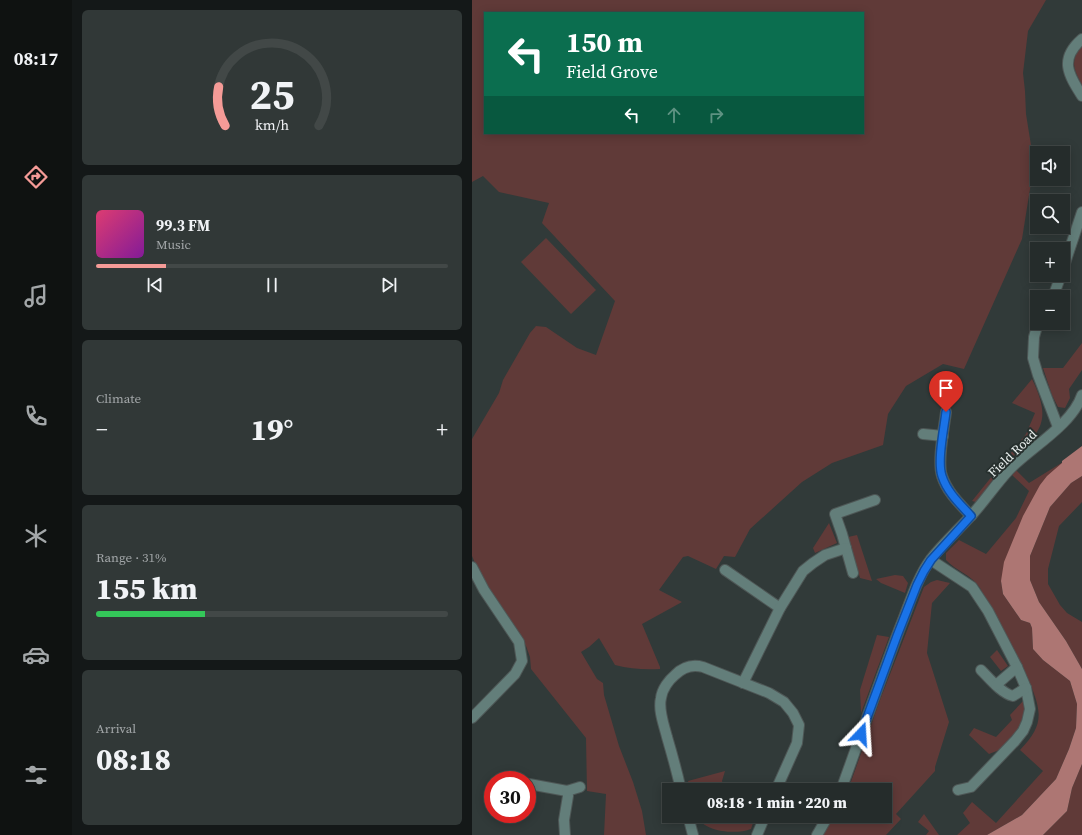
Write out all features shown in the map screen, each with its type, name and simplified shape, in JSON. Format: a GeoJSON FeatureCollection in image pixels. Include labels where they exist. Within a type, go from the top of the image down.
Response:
{"type":"FeatureCollection","features":[{"type":"Feature","properties":{"kind":"street"},"geometry":{"type":"LineString","coordinates":[[1082,39],[1070,51],[1067,65],[1072,79],[1082,96]]}},
{"type":"Feature","properties":{"kind":"street"},"geometry":{"type":"LineString","coordinates":[[1070,248],[1082,212]]}},
{"type":"Feature","properties":{"kind":"street"},"geometry":{"type":"LineString","coordinates":[[1036,330],[1034,337],[1033,358],[1058,428]]}},
{"type":"Feature","properties":{"kind":"street","name":"Field Road"},"geometry":{"type":"LineString","coordinates":[[844,783],[917,585],[931,560],[971,516],[1009,470],[1058,428],[1073,411],[1082,395]]}},
{"type":"Feature","properties":{"kind":"street"},"geometry":{"type":"LineString","coordinates":[[946,412],[940,468],[942,477],[951,493],[971,516]]}},
{"type":"Feature","properties":{"kind":"street"},"geometry":{"type":"LineString","coordinates":[[923,434],[943,436]]}},
{"type":"Feature","properties":{"kind":"street"},"geometry":{"type":"LineString","coordinates":[[853,573],[835,514],[875,500]]}},
{"type":"Feature","properties":{"kind":"street"},"geometry":{"type":"LineString","coordinates":[[743,683],[780,608],[803,572],[812,563],[824,555],[846,548]]}},
{"type":"Feature","properties":{"kind":"street"},"geometry":{"type":"LineString","coordinates":[[931,560],[972,587],[988,611],[1017,667],[1026,688],[1030,710],[1023,731],[971,787],[958,790]]}},
{"type":"Feature","properties":{"kind":"street"},"geometry":{"type":"LineString","coordinates":[[472,567],[484,590],[519,642],[522,661],[515,674],[472,718]]}},
{"type":"Feature","properties":{"kind":"street"},"geometry":{"type":"LineString","coordinates":[[725,570],[780,608]]}},
{"type":"Feature","properties":{"kind":"street"},"geometry":{"type":"LineString","coordinates":[[679,783],[660,708],[661,698],[664,689],[677,673],[686,667],[695,665],[769,693],[784,702],[793,712],[799,725],[797,742],[779,783]]}},
{"type":"Feature","properties":{"kind":"street"},"geometry":{"type":"LineString","coordinates":[[996,685],[1017,667]]}},
{"type":"Feature","properties":{"kind":"street"},"geometry":{"type":"LineString","coordinates":[[981,670],[1009,695],[1013,696],[1026,688]]}},
{"type":"Feature","properties":{"kind":"street"},"geometry":{"type":"LineString","coordinates":[[536,785],[567,791],[580,787]]}},
{"type":"Feature","properties":{"kind":"street"},"geometry":{"type":"LineString","coordinates":[[565,835],[564,820],[568,796],[567,791]]}},
{"type":"Feature","properties":{"kind":"street"},"geometry":{"type":"LineString","coordinates":[[690,823],[693,835]]}},
{"type":"Feature","properties":{"kind":"street"},"geometry":{"type":"LineString","coordinates":[[757,835],[762,823]]}},
{"type":"Feature","properties":{"kind":"street"},"geometry":{"type":"LineString","coordinates":[[817,835],[824,823]]}},
{"type":"Feature","properties":{"kind":"shaded area"},"geometry":{"type":"Polygon","coordinates":[[[472,0],[1046,0],[1028,31],[1023,73],[1026,114],[1031,146],[1030,186],[1022,239],[964,369],[943,364],[906,386],[888,414],[883,445],[832,463],[802,482],[750,529],[735,557],[724,556],[716,569],[688,556],[683,557],[659,590],[682,602],[642,624],[660,669],[638,669],[615,665],[599,638],[581,652],[597,679],[603,683],[604,695],[619,746],[642,811],[646,835],[604,835],[606,794],[587,791],[586,738],[531,669],[530,657],[526,646],[481,577],[472,556],[472,439],[499,393],[503,380],[530,333],[536,326],[546,327],[577,348],[596,355],[615,301],[542,223],[549,203],[499,192],[483,176],[472,182],[472,0]]]}},
{"type":"Feature","properties":{"kind":"shaded area"},"geometry":{"type":"Polygon","coordinates":[[[1082,45],[1082,85],[1075,69],[1074,60],[1082,45]]]}},
{"type":"Feature","properties":{"kind":"shaded area"},"geometry":{"type":"Polygon","coordinates":[[[546,238],[596,290],[571,314],[521,262],[546,238]]]}},
{"type":"Feature","properties":{"kind":"shaded area"},"geometry":{"type":"Polygon","coordinates":[[[1082,343],[1082,370],[1069,389],[1070,398],[1065,408],[1058,407],[1052,395],[1043,368],[1063,368],[1082,343]]]}},
{"type":"Feature","properties":{"kind":"shaded area"},"geometry":{"type":"Polygon","coordinates":[[[1032,379],[1039,395],[1042,408],[1042,419],[1039,428],[1034,437],[1001,469],[976,502],[972,501],[1026,434],[1035,413],[1012,403],[1032,379]]]}},
{"type":"Feature","properties":{"kind":"shaded area"},"geometry":{"type":"Polygon","coordinates":[[[1082,446],[1082,476],[1071,483],[1050,507],[1030,556],[1030,580],[1039,602],[1066,641],[1082,669],[1082,764],[1072,788],[1067,811],[1043,835],[987,835],[1022,815],[1056,779],[1076,728],[1077,704],[1070,681],[1043,660],[1033,649],[1032,628],[1030,623],[1021,620],[1003,594],[1001,581],[1004,562],[1023,516],[1040,485],[1047,476],[1062,463],[1062,461],[1082,446]]]}},
{"type":"Feature","properties":{"kind":"shaded area"},"geometry":{"type":"Polygon","coordinates":[[[1063,462],[1001,581],[1003,594],[1021,620],[1030,623],[1032,628],[1033,649],[1043,660],[1070,681],[1077,704],[1076,728],[1056,779],[1022,815],[987,835],[957,835],[970,823],[963,813],[972,802],[996,823],[1043,771],[1020,750],[1033,734],[1038,720],[1039,713],[1031,686],[980,588],[973,580],[946,560],[946,553],[959,540],[986,554],[1016,518],[1029,491],[1012,475],[1016,470],[1029,483],[1063,462]]]}},
{"type":"Feature","properties":{"kind":"shaded area"},"geometry":{"type":"Polygon","coordinates":[[[1082,476],[1082,502],[1059,526],[1048,569],[1048,584],[1060,605],[1067,613],[1082,622],[1082,669],[1066,641],[1039,602],[1030,580],[1030,556],[1050,507],[1071,483],[1082,476]]]}},
{"type":"Feature","properties":{"kind":"shaded area"},"geometry":{"type":"Polygon","coordinates":[[[829,523],[837,543],[815,553],[813,548],[829,523]]]}},
{"type":"Feature","properties":{"kind":"shaded area"},"geometry":{"type":"Polygon","coordinates":[[[857,535],[872,581],[860,578],[848,537],[857,535]]]}},
{"type":"Feature","properties":{"kind":"shaded area"},"geometry":{"type":"Polygon","coordinates":[[[895,575],[903,576],[908,583],[905,593],[881,583],[876,579],[895,575]]]}},
{"type":"Feature","properties":{"kind":"shaded area"},"geometry":{"type":"Polygon","coordinates":[[[937,580],[950,583],[932,603],[927,653],[949,722],[935,771],[896,814],[901,819],[886,835],[823,835],[830,823],[892,823],[892,783],[850,783],[880,700],[924,587],[937,580]]]}},
{"type":"Feature","properties":{"kind":"shaded area"},"geometry":{"type":"Polygon","coordinates":[[[877,635],[889,637],[861,713],[860,690],[877,635]]]}},
{"type":"Feature","properties":{"kind":"shaded area"},"geometry":{"type":"Polygon","coordinates":[[[997,650],[1008,666],[1001,671],[990,657],[997,650]]]}},
{"type":"Feature","properties":{"kind":"shaded area"},"geometry":{"type":"Polygon","coordinates":[[[1023,701],[1025,714],[1020,727],[1008,743],[1000,749],[989,754],[969,735],[974,728],[996,737],[1012,720],[1010,715],[1023,701]]]}},
{"type":"Feature","properties":{"kind":"shaded area"},"geometry":{"type":"Polygon","coordinates":[[[1082,764],[1082,835],[1043,835],[1067,811],[1072,788],[1082,764]]]}},
{"type":"Feature","properties":{"kind":"shaded area"},"geometry":{"type":"Polygon","coordinates":[[[725,771],[723,783],[689,783],[688,781],[725,771]]]}},
{"type":"Feature","properties":{"kind":"shaded area"},"geometry":{"type":"Polygon","coordinates":[[[924,814],[939,835],[926,835],[929,831],[918,822],[924,814]]]}},
{"type":"Feature","properties":{"kind":"shaded area"},"geometry":{"type":"Polygon","coordinates":[[[702,823],[753,823],[751,829],[737,832],[721,831],[706,826],[702,823]]]}},
{"type":"Feature","properties":{"kind":"route"},"geometry":{"type":"LineString","coordinates":[[861,734],[897,636],[924,571],[931,560],[971,516],[951,493],[942,477],[940,458],[946,412]]}}]}
